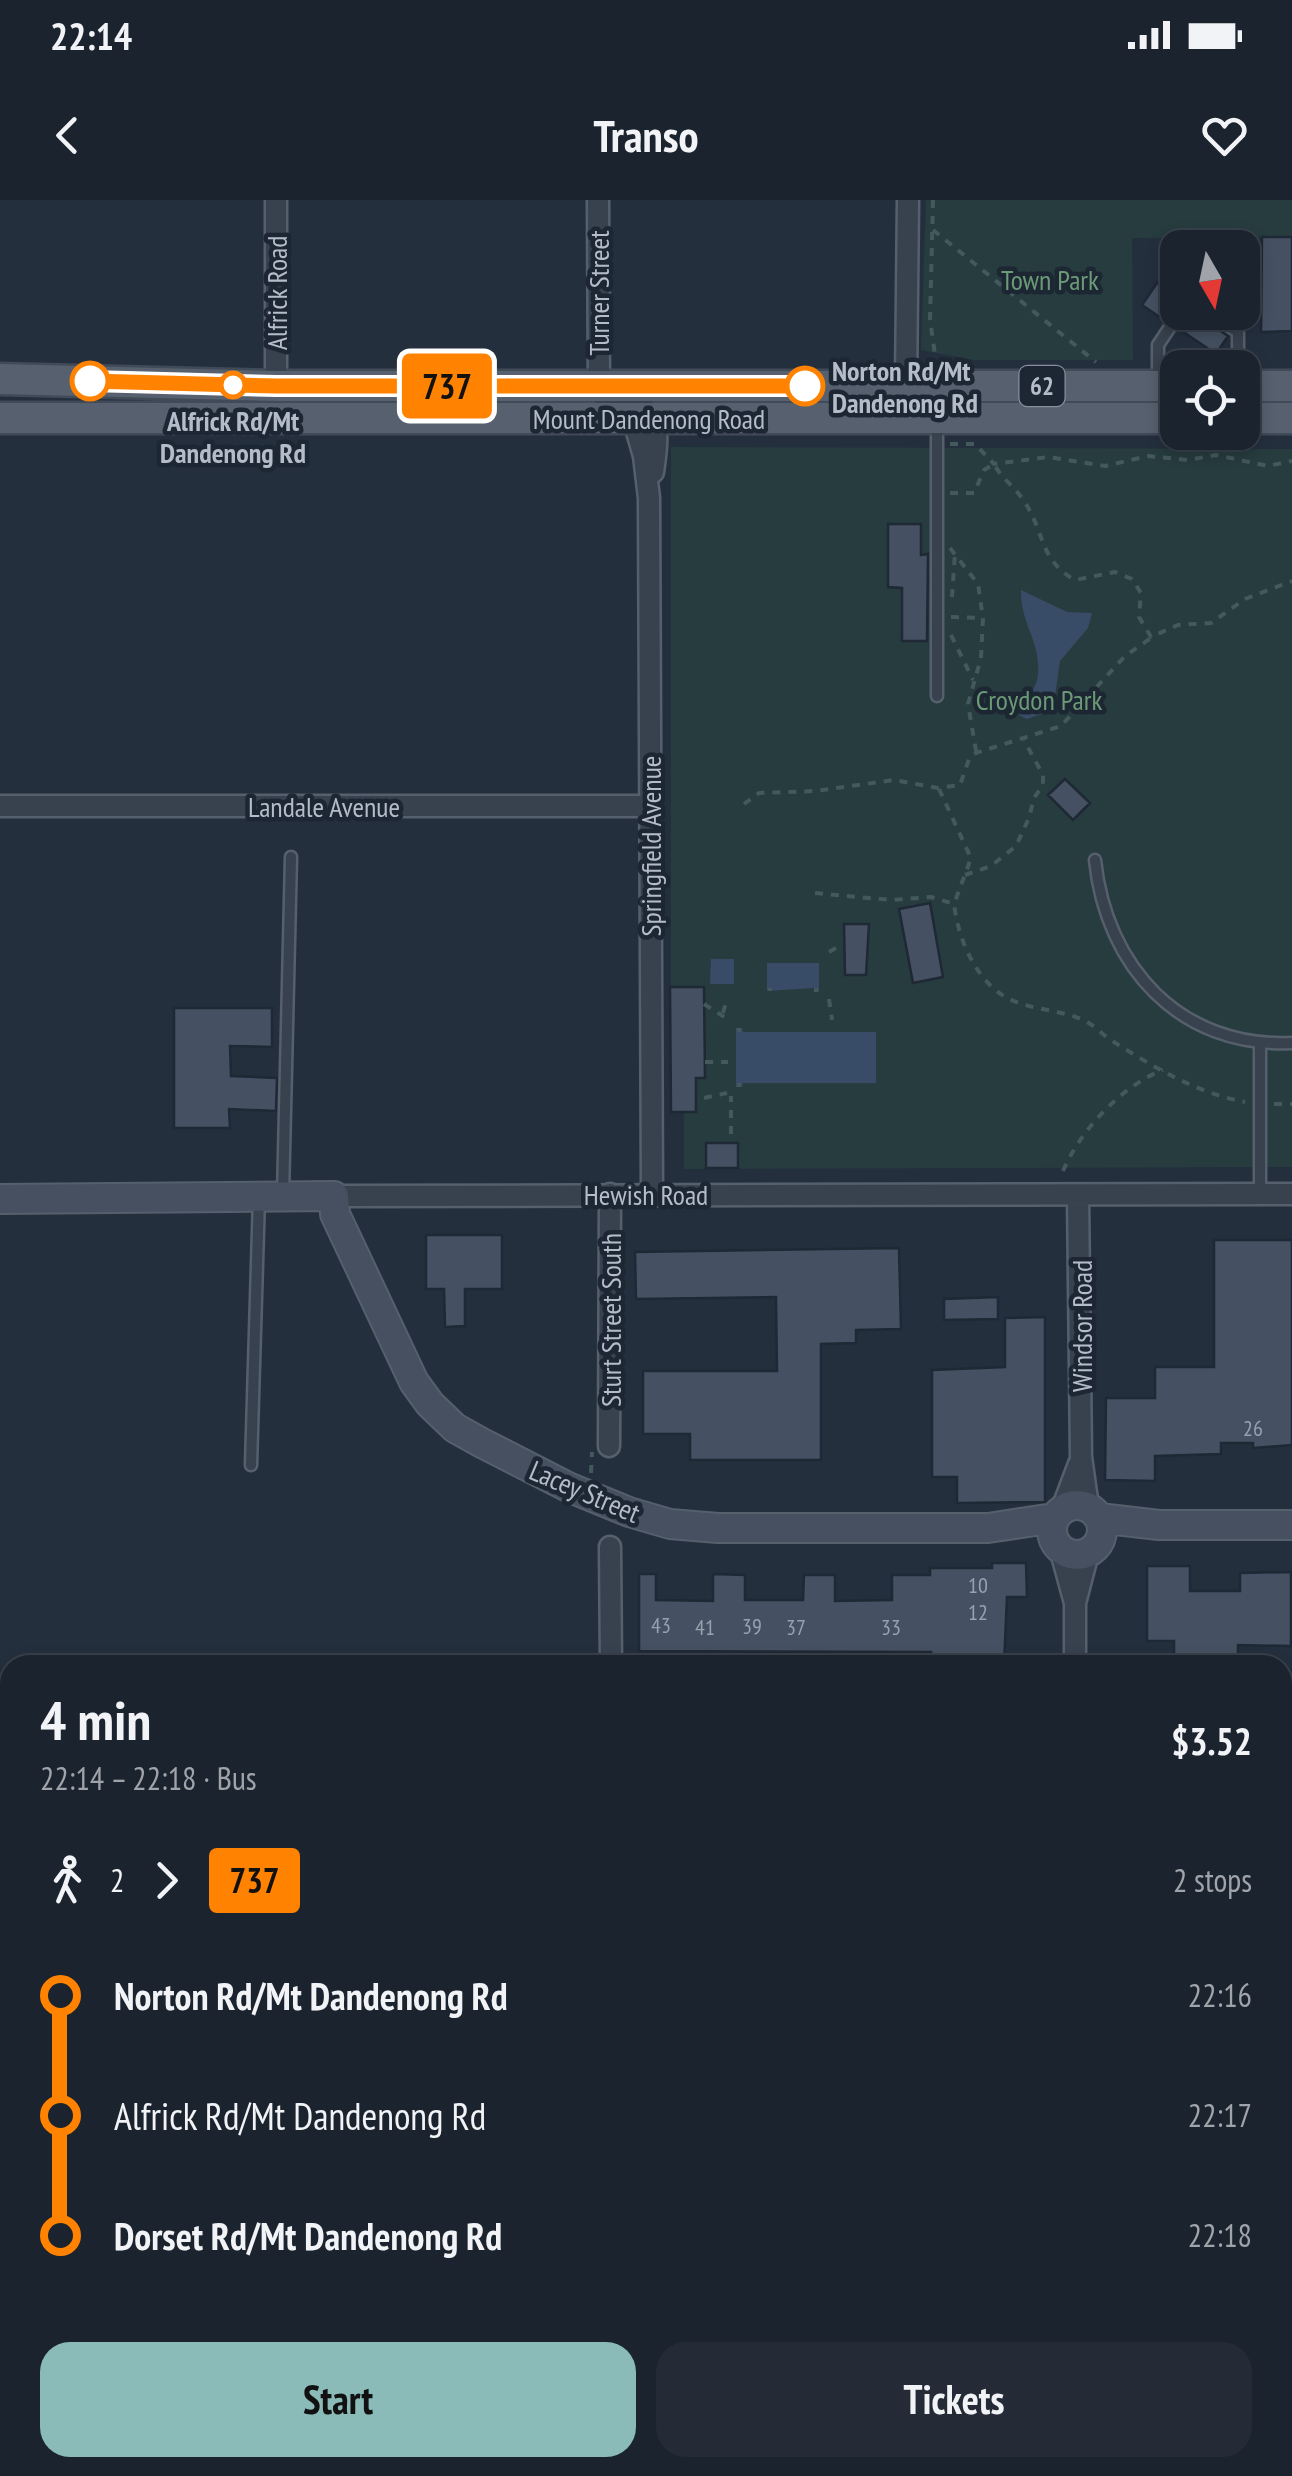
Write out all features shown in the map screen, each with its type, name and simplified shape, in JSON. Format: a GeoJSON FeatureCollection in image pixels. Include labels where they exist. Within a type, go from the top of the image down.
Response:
{"type":"FeatureCollection","features":[{"type":"Feature","properties":{"kind":"main road","name":"Mount Dandenong Road"},"geometry":{"type":"LineString","coordinates":[[0,379],[276,386],[1160,386]]}},
{"type":"Feature","properties":{"kind":"main road"},"geometry":{"type":"LineString","coordinates":[[276,386],[276,417]]}},
{"type":"Feature","properties":{"kind":"main road"},"geometry":{"type":"LineString","coordinates":[[906,386],[927,427]]}},
{"type":"Feature","properties":{"kind":"main road"},"geometry":{"type":"LineString","coordinates":[[1260,386],[1292,386]]}},
{"type":"Feature","properties":{"kind":"main road","name":"Mount Dandenong Road"},"geometry":{"type":"LineString","coordinates":[[0,418],[644,418],[927,427],[1160,419]]}},
{"type":"Feature","properties":{"kind":"main road"},"geometry":{"type":"LineString","coordinates":[[1260,418],[1292,418]]}},
{"type":"Feature","properties":{"kind":"street","name":"Alfrick Road"},"geometry":{"type":"LineString","coordinates":[[276,200],[276,386]]}},
{"type":"Feature","properties":{"kind":"street","name":"Turner Street"},"geometry":{"type":"LineString","coordinates":[[598,200],[599,386]]}},
{"type":"Feature","properties":{"kind":"street"},"geometry":{"type":"LineString","coordinates":[[906,386],[908,200]]}},
{"type":"Feature","properties":{"kind":"street"},"geometry":{"type":"LineString","coordinates":[[488,386],[638,402],[644,418]]}},
{"type":"Feature","properties":{"kind":"street","name":"Springfield Avenue"},"geometry":{"type":"LineString","coordinates":[[644,418],[658,435],[649,498],[652,1194]]}},
{"type":"Feature","properties":{"kind":"street","name":"Landale Avenue"},"geometry":{"type":"LineString","coordinates":[[0,806],[649,806]]}},
{"type":"Feature","properties":{"kind":"street","name":"Sturt Street South"},"geometry":{"type":"LineString","coordinates":[[609,1446],[610,1194]]}},
{"type":"Feature","properties":{"kind":"street","name":"Hewish Road"},"geometry":{"type":"LineString","coordinates":[[0,1199],[1292,1194]]}},
{"type":"Feature","properties":{"kind":"street","name":"Windsor Road"},"geometry":{"type":"LineString","coordinates":[[1075,1655],[1075,1530],[1081,1457],[1078,1195]]}},
{"type":"Feature","properties":{"kind":"street","name":"Lacey Street"},"geometry":{"type":"LineString","coordinates":[[334,1196],[335,1214],[414,1382],[430,1404],[456,1428],[507,1457],[568,1488],[629,1512],[670,1524],[718,1528],[1075,1530],[1292,1525]]}},
{"type":"Feature","properties":{"kind":"street"},"geometry":{"type":"LineString","coordinates":[[610,1547],[611,1655]]}},
{"type":"Feature","properties":{"kind":"lane"},"geometry":{"type":"LineString","coordinates":[[1160,352],[1158,344],[1168,330]]}},
{"type":"Feature","properties":{"kind":"lane"},"geometry":{"type":"LineString","coordinates":[[927,427],[936,493],[937,696]]}},
{"type":"Feature","properties":{"kind":"lane"},"geometry":{"type":"LineString","coordinates":[[251,1466],[291,857]]}},
{"type":"Feature","properties":{"kind":"lane"},"geometry":{"type":"LineString","coordinates":[[1095,860],[1104,911],[1122,953],[1144,984],[1195,1020],[1260,1044],[1292,1043]]}},
{"type":"Feature","properties":{"kind":"lane"},"geometry":{"type":"LineString","coordinates":[[1260,1044],[1260,1194]]}},
{"type":"Feature","properties":{"kind":"path"},"geometry":{"type":"LineString","coordinates":[[933,200],[930,320],[935,355]]}},
{"type":"Feature","properties":{"kind":"path"},"geometry":{"type":"LineString","coordinates":[[932,230],[1097,363]]}},
{"type":"Feature","properties":{"kind":"path"},"geometry":{"type":"LineString","coordinates":[[927,427],[975,444],[994,464],[1026,504],[1055,569],[1074,580],[1115,572],[1132,579],[1142,593],[1139,617],[1152,637]]}},
{"type":"Feature","properties":{"kind":"path"},"geometry":{"type":"LineString","coordinates":[[936,493],[974,493],[984,470],[994,464],[1048,457],[1105,466],[1148,456],[1188,460],[1216,455],[1268,466],[1292,461]]}},
{"type":"Feature","properties":{"kind":"path"},"geometry":{"type":"LineString","coordinates":[[936,535],[978,584],[983,618],[981,658],[968,715],[976,752]]}},
{"type":"Feature","properties":{"kind":"path"},"geometry":{"type":"LineString","coordinates":[[949,605],[954,592],[955,553]]}},
{"type":"Feature","properties":{"kind":"path"},"geometry":{"type":"LineString","coordinates":[[744,804],[758,793],[815,791],[894,780],[938,788],[960,785],[968,760],[976,752],[1061,726],[1124,656],[1152,637],[1178,625],[1211,624],[1245,599],[1292,581]]}},
{"type":"Feature","properties":{"kind":"path"},"geometry":{"type":"LineString","coordinates":[[943,617],[983,618]]}},
{"type":"Feature","properties":{"kind":"path"},"geometry":{"type":"LineString","coordinates":[[951,634],[974,681]]}},
{"type":"Feature","properties":{"kind":"path"},"geometry":{"type":"LineString","coordinates":[[966,874],[991,866],[1016,846],[1029,818],[1043,776],[1024,740]]}},
{"type":"Feature","properties":{"kind":"path"},"geometry":{"type":"LineString","coordinates":[[938,788],[971,858],[954,904],[958,932],[990,986],[1014,1003],[1084,1020],[1112,1041],[1210,1095],[1260,1105]]}},
{"type":"Feature","properties":{"kind":"path"},"geometry":{"type":"LineString","coordinates":[[815,893],[891,900],[931,897],[954,904]]}},
{"type":"Feature","properties":{"kind":"path"},"geometry":{"type":"LineString","coordinates":[[830,952],[838,947]]}},
{"type":"Feature","properties":{"kind":"path"},"geometry":{"type":"LineString","coordinates":[[723,1016],[727,999]]}},
{"type":"Feature","properties":{"kind":"path"},"geometry":{"type":"LineString","coordinates":[[829,999],[832,1020]]}},
{"type":"Feature","properties":{"kind":"path"},"geometry":{"type":"LineString","coordinates":[[704,1004],[730,1020]]}},
{"type":"Feature","properties":{"kind":"path"},"geometry":{"type":"LineString","coordinates":[[705,1062],[728,1062]]}},
{"type":"Feature","properties":{"kind":"path"},"geometry":{"type":"LineString","coordinates":[[1063,1171],[1070,1154],[1108,1108],[1134,1084],[1163,1070]]}},
{"type":"Feature","properties":{"kind":"path"},"geometry":{"type":"LineString","coordinates":[[704,1098],[729,1095],[731,1134]]}},
{"type":"Feature","properties":{"kind":"green space","name":"Town Park"},"geometry":{"type":"Polygon","coordinates":[[[926,200],[1292,200],[1292,237],[1260,237],[1260,230],[1160,230],[1160,238],[1132,238],[1133,360],[973,360],[921,350],[926,200]]]}},
{"type":"Feature","properties":{"kind":"green space","name":"Croydon Park"},"geometry":{"type":"Polygon","coordinates":[[[671,447],[1292,449],[1292,1167],[684,1169],[684,1112],[671,1112],[671,447]]]}},
{"type":"Feature","properties":{"kind":"water"},"geometry":{"type":"Polygon","coordinates":[[[1021,590],[1067,612],[1092,613],[1088,628],[1060,661],[1053,710],[1027,719],[1020,716],[1037,680],[1038,663],[1021,590]]]}},
{"type":"Feature","properties":{"kind":"water"},"geometry":{"type":"Polygon","coordinates":[[[711,959],[734,959],[734,984],[710,984],[711,959]]]}},
{"type":"Feature","properties":{"kind":"water"},"geometry":{"type":"Polygon","coordinates":[[[767,963],[819,963],[819,992],[814,992],[814,988],[767,991],[767,963]]]}},
{"type":"Feature","properties":{"kind":"water"},"geometry":{"type":"Polygon","coordinates":[[[736,1028],[743,1032],[876,1032],[876,1083],[743,1083],[736,1087],[736,1028]]]}},
{"type":"Feature","properties":{"kind":"building"},"geometry":{"type":"Polygon","coordinates":[[[1262,237],[1292,237],[1292,331],[1261,332],[1262,237]]]}},
{"type":"Feature","properties":{"kind":"building"},"geometry":{"type":"Polygon","coordinates":[[[1157,283],[1160,285],[1160,317],[1142,305],[1157,283]]]}},
{"type":"Feature","properties":{"kind":"building"},"geometry":{"type":"Polygon","coordinates":[[[1180,330],[1219,330],[1228,336],[1219,350],[1210,350],[1180,330]]]}},
{"type":"Feature","properties":{"kind":"building"},"geometry":{"type":"Polygon","coordinates":[[[888,524],[921,524],[921,555],[928,554],[927,641],[902,641],[902,588],[888,587],[888,524]]]}},
{"type":"Feature","properties":{"kind":"building"},"geometry":{"type":"Polygon","coordinates":[[[1065,779],[1090,803],[1073,820],[1048,795],[1065,779]]]}},
{"type":"Feature","properties":{"kind":"building"},"geometry":{"type":"Polygon","coordinates":[[[930,903],[943,977],[913,983],[899,909],[930,903]]]}},
{"type":"Feature","properties":{"kind":"building"},"geometry":{"type":"Polygon","coordinates":[[[844,924],[869,924],[866,975],[845,975],[844,924]]]}},
{"type":"Feature","properties":{"kind":"building"},"geometry":{"type":"Polygon","coordinates":[[[670,987],[704,987],[705,1078],[696,1078],[696,1112],[671,1112],[670,987]]]}},
{"type":"Feature","properties":{"kind":"building"},"geometry":{"type":"Polygon","coordinates":[[[174,1008],[272,1008],[272,1047],[230,1046],[231,1076],[277,1078],[276,1111],[229,1109],[230,1128],[174,1128],[174,1008]]]}},
{"type":"Feature","properties":{"kind":"building"},"geometry":{"type":"Polygon","coordinates":[[[706,1143],[738,1143],[738,1168],[706,1168],[706,1143]]]}},
{"type":"Feature","properties":{"kind":"building"},"geometry":{"type":"Polygon","coordinates":[[[426,1235],[502,1235],[502,1289],[465,1289],[465,1326],[445,1327],[444,1289],[426,1289],[426,1235]]]}},
{"type":"Feature","properties":{"kind":"building"},"geometry":{"type":"Polygon","coordinates":[[[1214,1240],[1292,1240],[1292,1445],[1253,1448],[1253,1443],[1221,1443],[1221,1454],[1155,1456],[1155,1481],[1105,1480],[1106,1398],[1155,1398],[1155,1367],[1214,1367],[1214,1240]]]}},
{"type":"Feature","properties":{"kind":"building"},"geometry":{"type":"Polygon","coordinates":[[[899,1248],[901,1329],[856,1330],[856,1343],[821,1344],[821,1460],[690,1460],[690,1434],[643,1434],[643,1371],[777,1371],[776,1297],[636,1299],[635,1252],[899,1248]]]}},
{"type":"Feature","properties":{"kind":"building"},"geometry":{"type":"Polygon","coordinates":[[[998,1297],[998,1319],[944,1320],[944,1299],[998,1297]]]}},
{"type":"Feature","properties":{"kind":"building"},"geometry":{"type":"Polygon","coordinates":[[[1045,1317],[1045,1502],[957,1503],[957,1477],[932,1477],[932,1370],[1005,1367],[1005,1318],[1045,1317]]]}},
{"type":"Feature","properties":{"kind":"building"},"geometry":{"type":"Polygon","coordinates":[[[992,1563],[1026,1563],[1027,1597],[1007,1597],[1004,1655],[639,1651],[639,1574],[656,1574],[656,1600],[713,1601],[713,1574],[745,1575],[745,1600],[803,1600],[804,1575],[835,1575],[835,1601],[892,1600],[892,1575],[930,1575],[930,1568],[992,1568],[992,1563]]]}},
{"type":"Feature","properties":{"kind":"building"},"geometry":{"type":"Polygon","coordinates":[[[1147,1566],[1190,1566],[1190,1591],[1240,1591],[1240,1573],[1291,1572],[1291,1646],[1238,1645],[1238,1655],[1174,1655],[1174,1641],[1147,1641],[1147,1566]]]}},
{"type":"Feature","properties":{"kind":"bus line","name":"737"},"geometry":{"type":"LineString","coordinates":[[90,381],[276,386],[805,386]]}},
{"type":"Feature","properties":{"kind":"place","name":"Alfrick Rd/Mt Dandenong Rd"},"geometry":{"type":"Point","coordinates":[233,385]}},
{"type":"Feature","properties":{"kind":"place","name":"Norton Rd/Mt Dandenong Rd"},"geometry":{"type":"Point","coordinates":[805,386]}}]}
